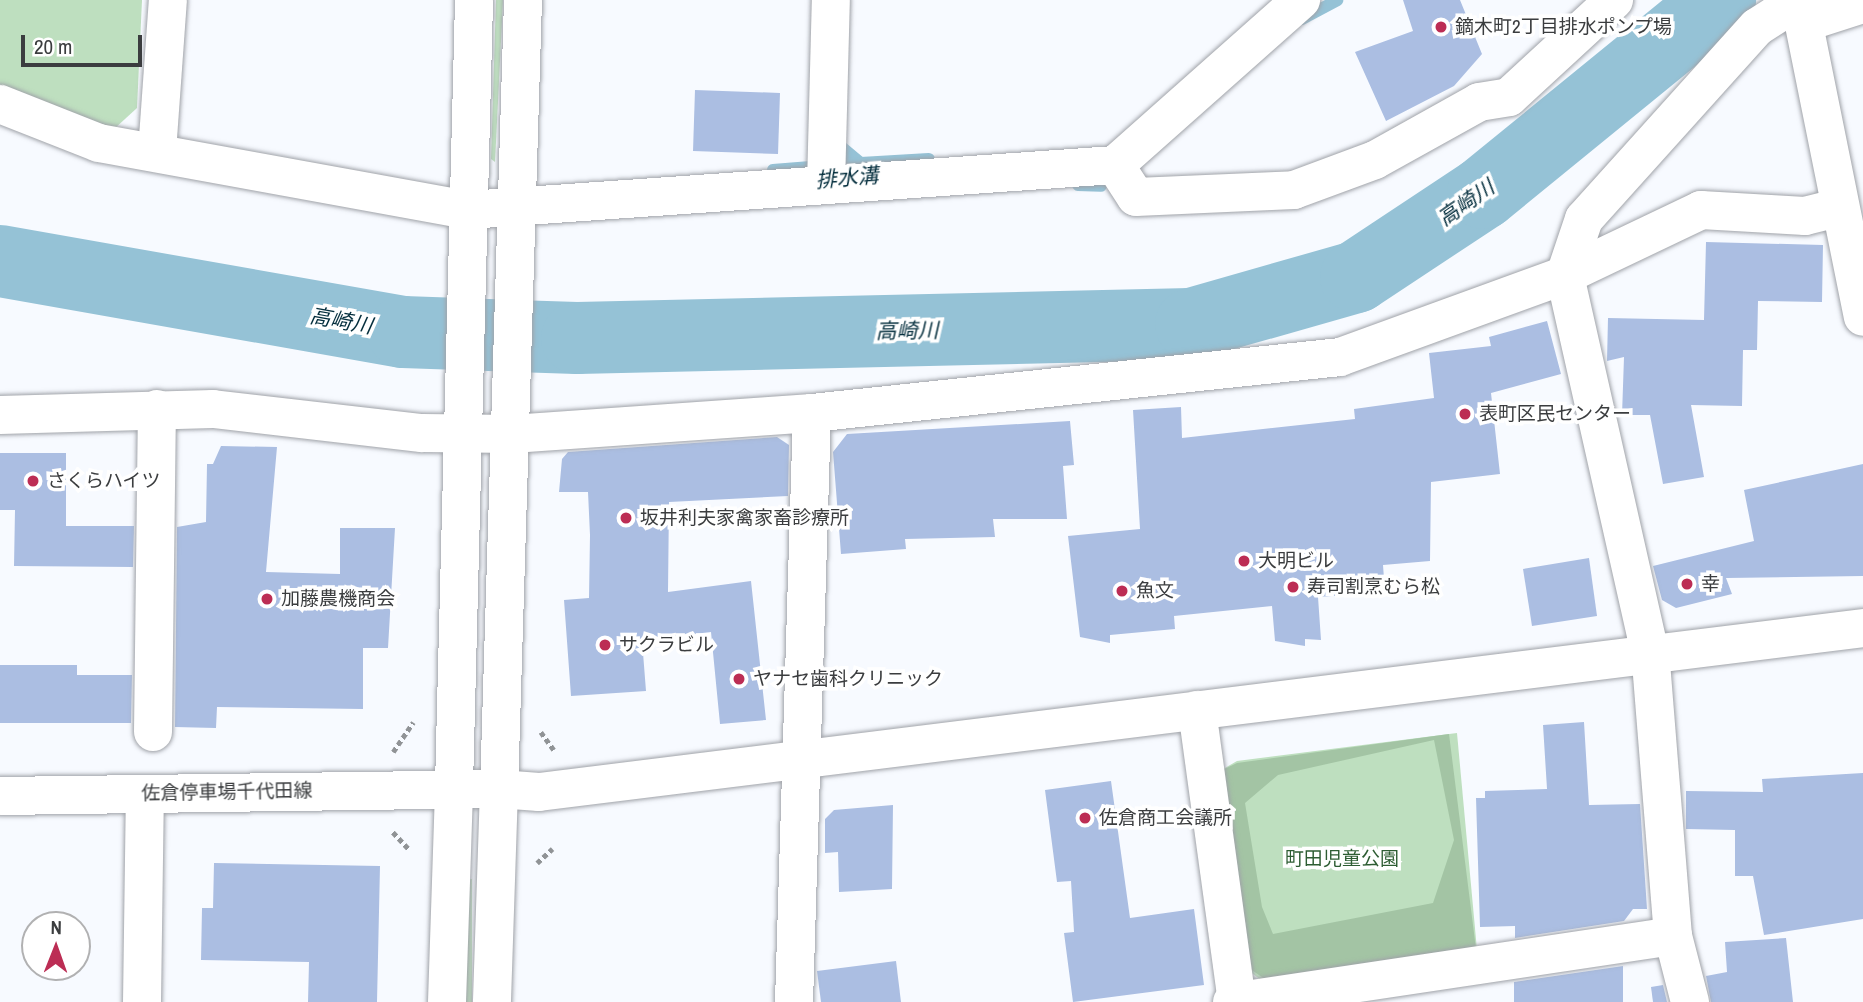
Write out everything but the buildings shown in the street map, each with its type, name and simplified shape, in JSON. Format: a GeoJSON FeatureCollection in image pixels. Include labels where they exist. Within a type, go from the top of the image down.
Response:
{"type":"FeatureCollection","features":[{"type":"Feature","properties":{"kind":"street"},"geometry":{"type":"LineString","coordinates":[[157,152],[168,0]]}},
{"type":"Feature","properties":{"kind":"street"},"geometry":{"type":"LineString","coordinates":[[447,1002],[474,0]]}},
{"type":"Feature","properties":{"kind":"street"},"geometry":{"type":"LineString","coordinates":[[492,1002],[512,434],[523,0]]}},
{"type":"Feature","properties":{"kind":"street"},"geometry":{"type":"LineString","coordinates":[[825,185],[831,0]]}},
{"type":"Feature","properties":{"kind":"street"},"geometry":{"type":"LineString","coordinates":[[0,104],[99,143],[468,210],[517,209],[1115,165],[1301,0]]}},
{"type":"Feature","properties":{"kind":"street"},"geometry":{"type":"LineString","coordinates":[[1115,165],[1136,197],[1294,190],[1375,160],[1479,102],[1509,97],[1614,0]]}},
{"type":"Feature","properties":{"kind":"street"},"geometry":{"type":"LineString","coordinates":[[1690,1002],[1673,936],[1650,653],[1564,275],[1584,219],[1758,27],[1801,8],[1863,4]]}},
{"type":"Feature","properties":{"kind":"street"},"geometry":{"type":"LineString","coordinates":[[1801,8],[1838,208],[1863,317]]}},
{"type":"Feature","properties":{"kind":"street"},"geometry":{"type":"LineString","coordinates":[[0,415],[157,409],[463,435],[512,434],[812,413],[1340,357],[1564,275],[1701,210],[1805,216],[1838,208]]}},
{"type":"Feature","properties":{"kind":"street"},"geometry":{"type":"LineString","coordinates":[[153,732],[157,409]]}},
{"type":"Feature","properties":{"kind":"street"},"geometry":{"type":"LineString","coordinates":[[794,1002],[797,761],[812,413]]}},
{"type":"Feature","properties":{"kind":"street","name":"佐倉停車場千代田線"},"geometry":{"type":"LineString","coordinates":[[0,796],[454,786],[540,792],[1863,628]]}},
{"type":"Feature","properties":{"kind":"street"},"geometry":{"type":"LineString","coordinates":[[1197,710],[1234,1002],[1673,936]]}},
{"type":"Feature","properties":{"kind":"street"},"geometry":{"type":"LineString","coordinates":[[142,1002],[145,794]]}},
{"type":"Feature","properties":{"kind":"path"},"geometry":{"type":"LineString","coordinates":[[393,832],[409,846],[409,860]]}},
{"type":"Feature","properties":{"kind":"green space"},"geometry":{"type":"Polygon","coordinates":[[[0,0],[142,0],[137,108],[102,140],[0,85],[0,0]]]}},
{"type":"Feature","properties":{"kind":"green space"},"geometry":{"type":"Polygon","coordinates":[[[496,0],[503,0],[495,162],[491,159],[496,0]]]}},
{"type":"Feature","properties":{"kind":"green space","name":"町田児童公園"},"geometry":{"type":"Polygon","coordinates":[[[1457,733],[1477,950],[1266,984],[1244,967],[1218,772],[1237,761],[1457,733]]]}},
{"type":"Feature","properties":{"kind":"green space"},"geometry":{"type":"Polygon","coordinates":[[[1449,734],[1476,949],[1269,982],[1246,966],[1218,772],[1237,763],[1449,734]],[[1434,740],[1278,775],[1245,803],[1262,907],[1273,934],[1433,903],[1454,840],[1434,740]]]}},
{"type":"Feature","properties":{"kind":"green space"},"geometry":{"type":"Polygon","coordinates":[[[466,879],[472,879],[472,1002],[463,1002],[466,879]]]}},
{"type":"Feature","properties":{"kind":"waterway","name":"排水溝"},"geometry":{"type":"LineString","coordinates":[[1302,19],[1337,0]]}},
{"type":"Feature","properties":{"kind":"waterway","name":"高崎川"},"geometry":{"type":"LineString","coordinates":[[0,261],[403,332],[577,338],[1191,324],[1356,277],[1483,193],[1720,0]]}},
{"type":"Feature","properties":{"kind":"waterway","name":"排水溝"},"geometry":{"type":"LineString","coordinates":[[838,144],[861,163],[929,159]]}},
{"type":"Feature","properties":{"kind":"waterway"},"geometry":{"type":"LineString","coordinates":[[1484,154],[1498,180]]}},
{"type":"Feature","properties":{"kind":"waterway","name":"排水溝"},"geometry":{"type":"LineString","coordinates":[[773,170],[861,163]]}},
{"type":"Feature","properties":{"kind":"waterway","name":"排水溝"},"geometry":{"type":"LineString","coordinates":[[1078,185],[1101,186]]}},
{"type":"Feature","properties":{"kind":"place","name":"鏑木町2丁目排水ポンプ場"},"geometry":{"type":"Point","coordinates":[1441,27]}},
{"type":"Feature","properties":{"kind":"place","name":"表町区民センター"},"geometry":{"type":"Point","coordinates":[1465,414]}},
{"type":"Feature","properties":{"kind":"place","name":"さくらハイツ"},"geometry":{"type":"Point","coordinates":[33,481]}},
{"type":"Feature","properties":{"kind":"place","name":"坂井利夫家禽家畜診療所"},"geometry":{"type":"Point","coordinates":[626,518]}},
{"type":"Feature","properties":{"kind":"place","name":"大明ビル"},"geometry":{"type":"Point","coordinates":[1244,561]}},
{"type":"Feature","properties":{"kind":"place","name":"幸"},"geometry":{"type":"Point","coordinates":[1687,584]}},
{"type":"Feature","properties":{"kind":"place","name":"寿司割烹むら松"},"geometry":{"type":"Point","coordinates":[1293,587]}},
{"type":"Feature","properties":{"kind":"place","name":"魚文"},"geometry":{"type":"Point","coordinates":[1122,591]}},
{"type":"Feature","properties":{"kind":"place","name":"加藤農機商会"},"geometry":{"type":"Point","coordinates":[267,599]}},
{"type":"Feature","properties":{"kind":"place","name":"サクラビル"},"geometry":{"type":"Point","coordinates":[605,645]}},
{"type":"Feature","properties":{"kind":"place","name":"ヤナセ歯科クリニック"},"geometry":{"type":"Point","coordinates":[739,679]}},
{"type":"Feature","properties":{"kind":"place","name":"佐倉商工会議所"},"geometry":{"type":"Point","coordinates":[1085,818]}}]}
